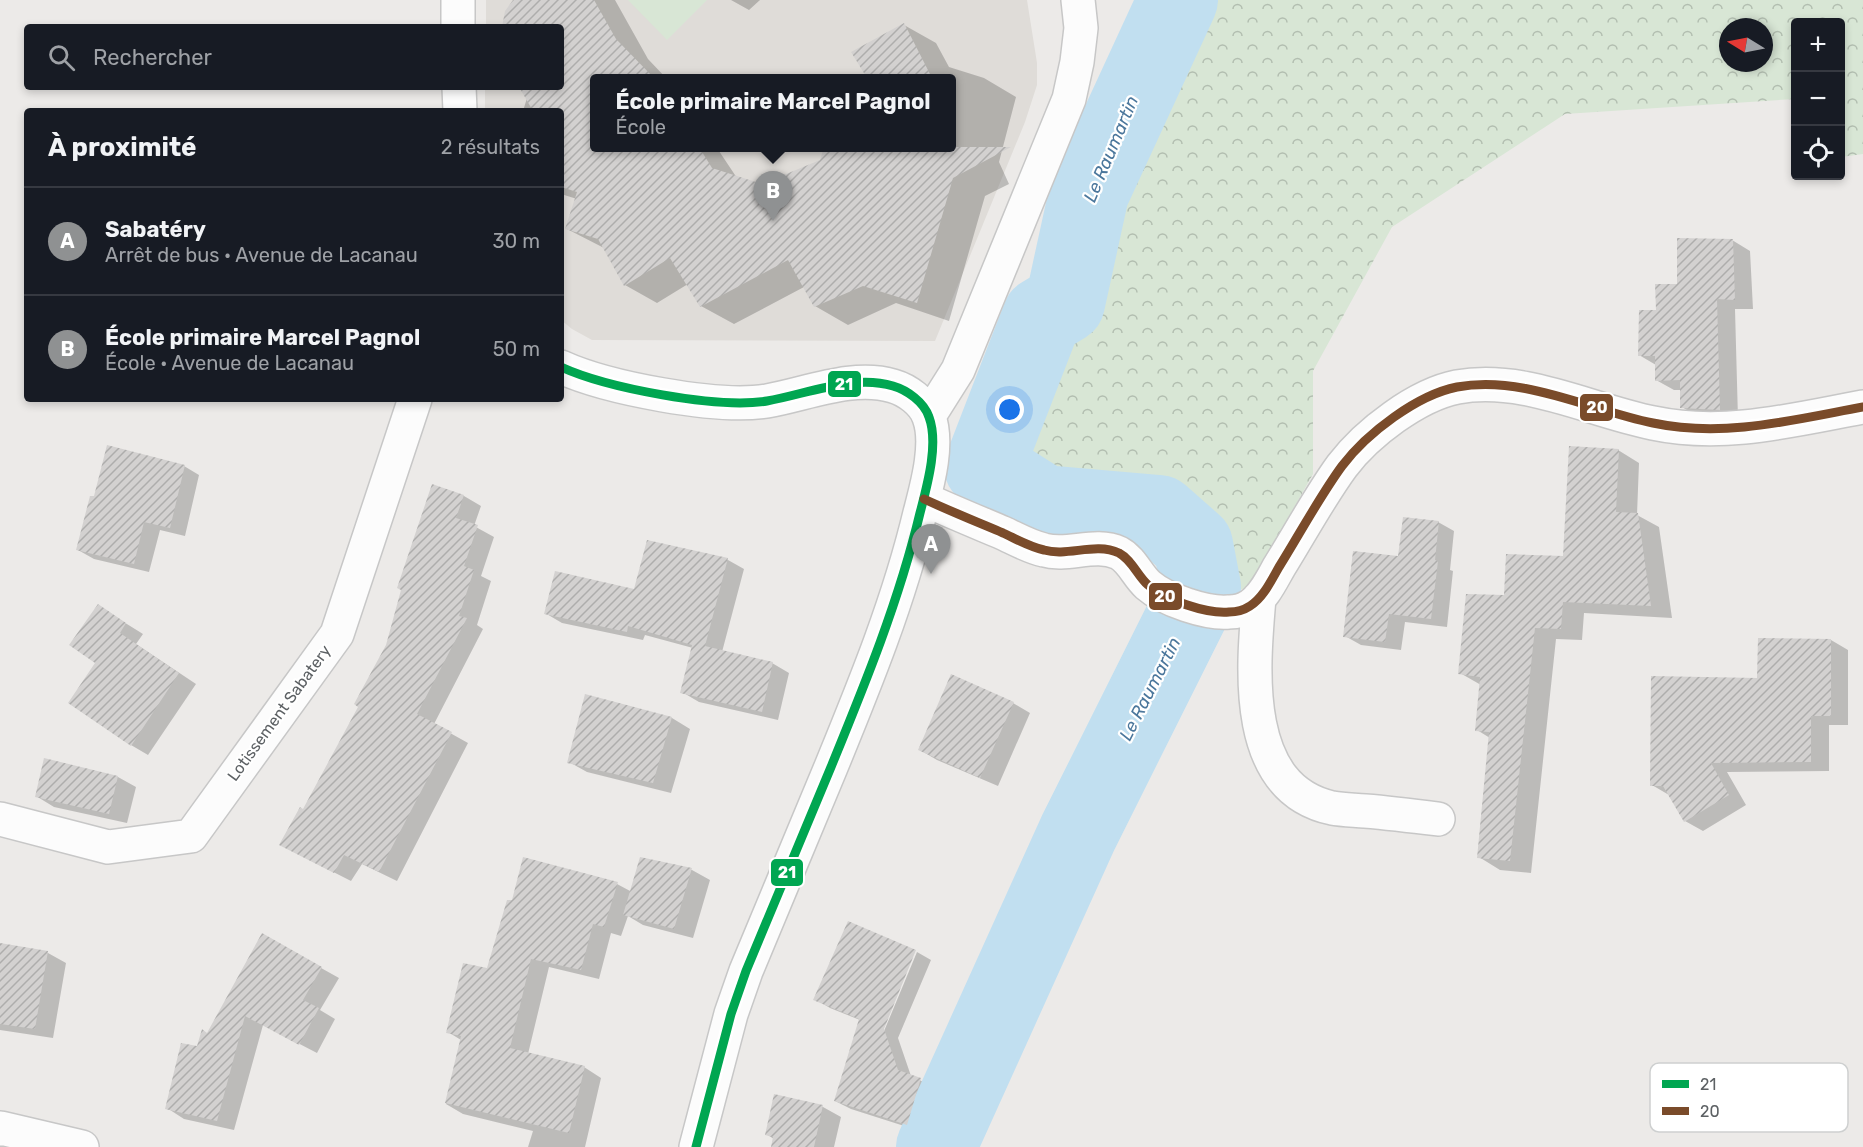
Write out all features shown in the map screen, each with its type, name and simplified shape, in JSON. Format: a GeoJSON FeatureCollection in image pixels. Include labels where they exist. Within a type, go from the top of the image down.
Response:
{"type":"FeatureCollection","features":[{"type":"Feature","properties":{"kind":"street"},"geometry":{"type":"LineString","coordinates":[[458,0],[458,24]]}},
{"type":"Feature","properties":{"kind":"street"},"geometry":{"type":"LineString","coordinates":[[929,417],[958,370],[1069,99],[1081,28],[1078,0]]}},
{"type":"Feature","properties":{"kind":"street"},"geometry":{"type":"LineString","coordinates":[[459,90],[460,108]]}},
{"type":"Feature","properties":{"kind":"street"},"geometry":{"type":"LineString","coordinates":[[564,368],[632,388],[737,404],[766,401],[850,384],[872,383],[892,386],[908,392],[920,402],[929,417],[932,438],[930,468],[913,544],[895,603],[864,687],[746,971],[735,1003],[696,1147]]}},
{"type":"Feature","properties":{"kind":"street"},"geometry":{"type":"LineString","coordinates":[[924,499],[1043,550],[1054,552],[1095,549],[1118,553],[1130,562],[1148,585],[1159,593],[1176,601],[1220,612],[1240,610],[1250,606],[1259,598],[1343,465],[1369,438],[1397,415],[1429,396],[1456,387],[1484,384],[1515,386],[1654,423],[1702,430],[1743,429],[1863,407]]}},
{"type":"Feature","properties":{"kind":"street","name":"Lotissement Sabatery"},"geometry":{"type":"LineString","coordinates":[[0,819],[108,847],[191,836],[336,634],[414,402]]}},
{"type":"Feature","properties":{"kind":"street"},"geometry":{"type":"LineString","coordinates":[[1259,598],[1254,681],[1257,708],[1272,762],[1289,784],[1310,799],[1331,807],[1438,819]]}},
{"type":"Feature","properties":{"kind":"street"},"geometry":{"type":"LineString","coordinates":[[0,1128],[82,1147]]}},
{"type":"Feature","properties":{"kind":"shaded area"},"geometry":{"type":"Polygon","coordinates":[[[486,0],[1027,0],[1037,63],[1037,85],[1025,122],[935,341],[592,340],[564,322],[564,108],[485,108],[485,90],[564,90],[564,24],[486,24],[486,0]]]}},
{"type":"Feature","properties":{"kind":"green space"},"geometry":{"type":"Polygon","coordinates":[[[628,0],[707,0],[667,40],[628,0]]]}},
{"type":"Feature","properties":{"kind":"green space"},"geometry":{"type":"Polygon","coordinates":[[[1148,0],[1863,0],[1863,154],[1845,156],[1845,18],[1791,18],[1791,99],[1565,114],[1392,227],[1313,371],[1313,474],[1247,591],[1168,568],[956,467],[1148,0]]]}},
{"type":"Feature","properties":{"kind":"building"},"geometry":{"type":"Polygon","coordinates":[[[513,0],[594,0],[616,39],[650,74],[590,74],[590,152],[702,152],[712,168],[762,184],[820,160],[822,152],[956,152],[956,147],[1011,147],[953,178],[917,303],[863,286],[814,307],[788,260],[700,307],[670,258],[624,286],[598,239],[565,229],[577,192],[564,188],[564,108],[531,108],[521,90],[564,90],[564,24],[503,24],[505,11],[513,0]]]}},
{"type":"Feature","properties":{"kind":"building"},"geometry":{"type":"Polygon","coordinates":[[[904,23],[930,74],[865,74],[851,52],[904,23]]]}},
{"type":"Feature","properties":{"kind":"building"},"geometry":{"type":"Polygon","coordinates":[[[1677,238],[1733,239],[1735,300],[1717,299],[1720,410],[1680,408],[1680,380],[1655,381],[1655,356],[1638,356],[1639,310],[1656,310],[1655,284],[1677,284],[1677,238]]]}},
{"type":"Feature","properties":{"kind":"building"},"geometry":{"type":"Polygon","coordinates":[[[107,445],[185,465],[170,528],[144,522],[134,564],[76,550],[90,496],[94,496],[107,445]]]}},
{"type":"Feature","properties":{"kind":"building"},"geometry":{"type":"Polygon","coordinates":[[[1569,446],[1619,449],[1616,512],[1638,513],[1651,606],[1563,602],[1561,629],[1535,628],[1510,861],[1477,858],[1489,732],[1475,731],[1480,677],[1458,674],[1466,594],[1504,595],[1506,554],[1563,556],[1569,446]]]}},
{"type":"Feature","properties":{"kind":"building"},"geometry":{"type":"Polygon","coordinates":[[[432,484],[464,495],[456,518],[478,525],[464,566],[474,570],[459,616],[467,618],[417,714],[452,732],[379,872],[344,855],[334,873],[279,845],[300,807],[303,809],[358,707],[354,704],[386,645],[401,590],[397,588],[432,484]]]}},
{"type":"Feature","properties":{"kind":"building"},"geometry":{"type":"Polygon","coordinates":[[[1403,517],[1439,521],[1435,560],[1438,561],[1431,619],[1389,614],[1385,642],[1343,637],[1353,551],[1398,556],[1403,517]]]}},
{"type":"Feature","properties":{"kind":"building"},"geometry":{"type":"Polygon","coordinates":[[[647,540],[728,558],[705,646],[773,662],[762,712],[680,693],[692,645],[628,626],[627,632],[544,614],[555,571],[634,589],[647,540]]]}},
{"type":"Feature","properties":{"kind":"building"},"geometry":{"type":"Polygon","coordinates":[[[98,604],[126,623],[120,633],[179,673],[131,746],[68,703],[95,663],[69,645],[98,604]]]}},
{"type":"Feature","properties":{"kind":"building"},"geometry":{"type":"Polygon","coordinates":[[[1758,638],[1831,639],[1831,716],[1811,716],[1811,762],[1711,763],[1729,795],[1684,822],[1663,786],[1650,786],[1651,676],[1757,678],[1758,638]]]}},
{"type":"Feature","properties":{"kind":"building"},"geometry":{"type":"Polygon","coordinates":[[[951,674],[1014,702],[980,778],[918,750],[951,674]]]}},
{"type":"Feature","properties":{"kind":"building"},"geometry":{"type":"Polygon","coordinates":[[[585,694],[672,717],[653,783],[567,763],[585,694]]]}},
{"type":"Feature","properties":{"kind":"building"},"geometry":{"type":"Polygon","coordinates":[[[44,758],[118,776],[109,814],[35,797],[44,758]]]}},
{"type":"Feature","properties":{"kind":"building"},"geometry":{"type":"Polygon","coordinates":[[[523,857],[618,882],[604,927],[593,924],[581,970],[531,959],[510,1048],[585,1066],[569,1133],[445,1103],[461,1036],[446,1033],[463,963],[487,968],[507,900],[512,900],[523,857]]]}},
{"type":"Feature","properties":{"kind":"building"},"geometry":{"type":"Polygon","coordinates":[[[640,857],[692,868],[674,929],[623,915],[640,857]]]}},
{"type":"Feature","properties":{"kind":"building"},"geometry":{"type":"Polygon","coordinates":[[[848,921],[916,950],[884,1029],[898,1070],[921,1078],[907,1125],[834,1101],[859,1019],[813,1000],[848,921]]]}},
{"type":"Feature","properties":{"kind":"building"},"geometry":{"type":"Polygon","coordinates":[[[262,933],[322,967],[303,1000],[319,1008],[299,1045],[245,1016],[217,1121],[165,1109],[181,1043],[197,1046],[202,1029],[207,1033],[262,933]]]}},
{"type":"Feature","properties":{"kind":"building"},"geometry":{"type":"Polygon","coordinates":[[[0,943],[48,951],[35,1029],[0,1024],[0,943]]]}},
{"type":"Feature","properties":{"kind":"building"},"geometry":{"type":"Polygon","coordinates":[[[774,1094],[823,1105],[814,1147],[771,1147],[773,1137],[765,1135],[774,1094]]]}},
{"type":"Feature","properties":{"kind":"waterway","name":"Le Raumartin"},"geometry":{"type":"LineString","coordinates":[[936,1147],[1078,833],[1201,587],[1193,545],[1159,515],[1044,505],[984,467],[1042,317],[1065,303],[1089,193],[1178,0]]}},
{"type":"Feature","properties":{"kind":"transit line","name":"21"},"geometry":{"type":"LineString","coordinates":[[564,368],[633,389],[720,402],[767,401],[830,386],[862,382],[878,383],[893,386],[914,397],[927,412],[932,428],[929,478],[912,546],[892,610],[844,736],[746,971],[731,1014],[696,1147]]}},
{"type":"Feature","properties":{"kind":"transit line","name":"20"},"geometry":{"type":"LineString","coordinates":[[924,499],[1039,549],[1053,552],[1101,549],[1119,553],[1155,591],[1175,601],[1198,608],[1232,612],[1255,603],[1263,594],[1326,490],[1352,453],[1394,417],[1442,391],[1482,385],[1507,386],[1556,396],[1653,423],[1706,429],[1758,426],[1863,407]]}},
{"type":"Feature","properties":{"kind":"place","name":"École primaire Marcel Pagnol"},"geometry":{"type":"Point","coordinates":[773,221]}},
{"type":"Feature","properties":{"kind":"place","name":"Sabatéry"},"geometry":{"type":"Point","coordinates":[931,574]}}]}
